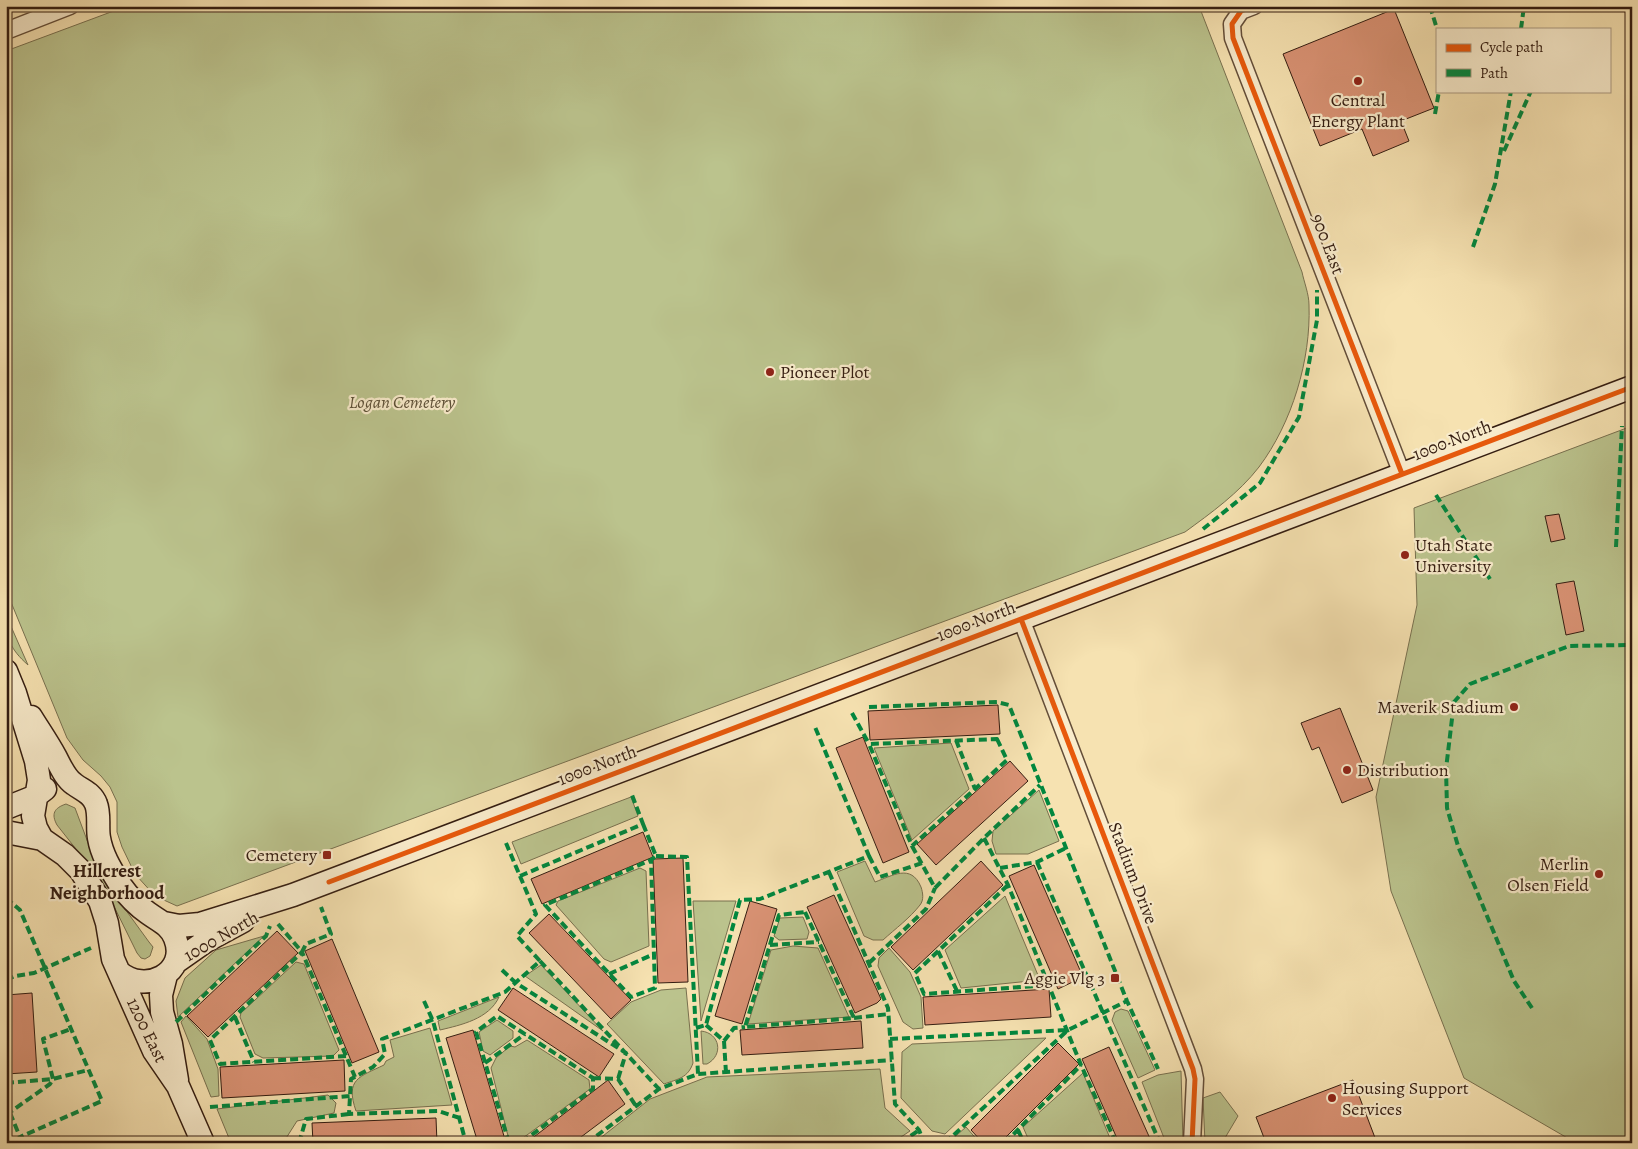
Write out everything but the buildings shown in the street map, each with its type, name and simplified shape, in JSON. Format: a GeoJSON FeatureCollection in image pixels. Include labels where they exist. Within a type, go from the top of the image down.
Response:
{"type":"FeatureCollection","features":[{"type":"Feature","properties":{"kind":"street"},"geometry":{"type":"LineString","coordinates":[[6,31],[70,6]]}},
{"type":"Feature","properties":{"kind":"street","name":"900 East"},"geometry":{"type":"LineString","coordinates":[[1254,6],[1242,11],[1232,24],[1233,38],[1402,474]]}},
{"type":"Feature","properties":{"kind":"street","name":"1000 North"},"geometry":{"type":"LineString","coordinates":[[164,923],[179,926],[200,924],[293,895],[1632,387]]}},
{"type":"Feature","properties":{"kind":"street","name":"Stadium Drive"},"geometry":{"type":"LineString","coordinates":[[1021,619],[1193,1069],[1195,1079],[1192,1143]]}},
{"type":"Feature","properties":{"kind":"street","name":"1200 East"},"geometry":{"type":"LineString","coordinates":[[6,671],[15,693],[36,761],[38,780],[33,816],[36,828],[42,839],[65,854],[81,870],[95,891],[107,923],[113,959],[154,1052],[178,1086],[203,1143]]}},
{"type":"Feature","properties":{"kind":"street","name":"1200 East"},"geometry":{"type":"LineString","coordinates":[[15,693],[62,770],[73,784],[91,794],[97,804],[99,839],[106,860],[123,889],[148,913],[164,923],[172,932],[176,941],[178,950],[162,995],[162,1012],[171,1044],[178,1086]]}},
{"type":"Feature","properties":{"kind":"street"},"geometry":{"type":"LineString","coordinates":[[6,808],[36,796],[46,788],[62,784],[73,784]]}},
{"type":"Feature","properties":{"kind":"street"},"geometry":{"type":"LineString","coordinates":[[6,832],[42,839]]}},
{"type":"Feature","properties":{"kind":"street","name":"1000 North"},"geometry":{"type":"LineString","coordinates":[[171,968],[206,941],[293,895]]}},
{"type":"Feature","properties":{"kind":"street","name":"1200 East"},"geometry":{"type":"LineString","coordinates":[[119,972],[134,981],[143,982],[155,981],[171,968]]}},
{"type":"Feature","properties":{"kind":"green space","name":"Logan Cemetery"},"geometry":{"type":"Polygon","coordinates":[[[127,6],[1199,6],[1302,272],[1309,301],[1307,347],[1303,369],[1290,411],[1271,450],[1259,467],[1234,494],[1185,532],[177,906],[155,896],[135,874],[117,832],[117,802],[110,787],[83,760],[67,738],[6,590],[6,51],[127,6]]]}},
{"type":"Feature","properties":{"kind":"green space","name":"Maverik Stadium"},"geometry":{"type":"Polygon","coordinates":[[[1632,426],[1632,1143],[1576,1143],[1464,1078],[1391,891],[1376,797],[1417,605],[1414,508],[1632,426]]]}},
{"type":"Feature","properties":{"kind":"green space"},"geometry":{"type":"Polygon","coordinates":[[[6,615],[28,665],[17,654],[10,643],[6,615]]]}},
{"type":"Feature","properties":{"kind":"green space"},"geometry":{"type":"Polygon","coordinates":[[[951,743],[969,789],[912,840],[874,748],[951,743]]]}},
{"type":"Feature","properties":{"kind":"green space"},"geometry":{"type":"Polygon","coordinates":[[[1039,790],[1059,841],[1028,854],[996,854],[992,841],[993,831],[1039,790]]]}},
{"type":"Feature","properties":{"kind":"green space"},"geometry":{"type":"Polygon","coordinates":[[[631,797],[638,816],[521,864],[512,842],[631,797]]]}},
{"type":"Feature","properties":{"kind":"green space"},"geometry":{"type":"Polygon","coordinates":[[[66,804],[75,808],[96,864],[117,898],[153,947],[150,956],[145,959],[141,958],[137,953],[102,882],[57,825],[54,818],[55,812],[59,807],[66,804]]]}},
{"type":"Feature","properties":{"kind":"green space"},"geometry":{"type":"Polygon","coordinates":[[[865,861],[875,882],[901,873],[907,873],[917,880],[921,887],[923,899],[920,905],[883,940],[873,940],[864,936],[837,872],[865,861]]]}},
{"type":"Feature","properties":{"kind":"green space"},"geometry":{"type":"Polygon","coordinates":[[[640,868],[646,871],[649,946],[611,962],[604,959],[556,905],[558,901],[640,868]]]}},
{"type":"Feature","properties":{"kind":"green space"},"geometry":{"type":"Polygon","coordinates":[[[1005,896],[1040,980],[961,988],[945,950],[1005,896]]]}},
{"type":"Feature","properties":{"kind":"green space"},"geometry":{"type":"Polygon","coordinates":[[[693,901],[736,901],[701,1021],[693,901]]]}},
{"type":"Feature","properties":{"kind":"green space"},"geometry":{"type":"Polygon","coordinates":[[[803,917],[809,932],[807,939],[779,940],[774,936],[780,918],[803,917]]]}},
{"type":"Feature","properties":{"kind":"green space"},"geometry":{"type":"Polygon","coordinates":[[[264,936],[178,1017],[176,1001],[185,978],[216,950],[264,936]]]}},
{"type":"Feature","properties":{"kind":"green space"},"geometry":{"type":"Polygon","coordinates":[[[793,946],[818,948],[849,1017],[748,1024],[771,950],[793,946]]]}},
{"type":"Feature","properties":{"kind":"green space"},"geometry":{"type":"Polygon","coordinates":[[[889,948],[910,972],[921,997],[923,1028],[913,1029],[903,1022],[878,966],[879,958],[889,948]]]}},
{"type":"Feature","properties":{"kind":"green space"},"geometry":{"type":"Polygon","coordinates":[[[296,962],[304,964],[339,1050],[333,1056],[263,1058],[255,1054],[240,1017],[241,1013],[296,962]]]}},
{"type":"Feature","properties":{"kind":"green space"},"geometry":{"type":"Polygon","coordinates":[[[541,965],[603,1031],[525,976],[541,965]]]}},
{"type":"Feature","properties":{"kind":"green space"},"geometry":{"type":"Polygon","coordinates":[[[686,988],[693,1063],[685,1075],[664,1084],[607,1024],[631,1002],[661,990],[686,988]]]}},
{"type":"Feature","properties":{"kind":"green space"},"geometry":{"type":"Polygon","coordinates":[[[499,997],[489,1011],[474,1020],[440,1030],[438,1021],[499,997]]]}},
{"type":"Feature","properties":{"kind":"green space"},"geometry":{"type":"Polygon","coordinates":[[[1121,1009],[1128,1011],[1155,1070],[1138,1078],[1112,1020],[1115,1012],[1121,1009]]]}},
{"type":"Feature","properties":{"kind":"green space"},"geometry":{"type":"Polygon","coordinates":[[[186,1016],[207,1039],[218,1069],[219,1096],[211,1097],[181,1022],[186,1016]]]}},
{"type":"Feature","properties":{"kind":"green space"},"geometry":{"type":"Polygon","coordinates":[[[497,1020],[513,1031],[513,1038],[490,1055],[483,1051],[479,1032],[497,1020]]]}},
{"type":"Feature","properties":{"kind":"green space"},"geometry":{"type":"Polygon","coordinates":[[[430,1028],[452,1105],[356,1111],[352,1092],[353,1086],[361,1076],[384,1065],[386,1061],[394,1057],[390,1040],[430,1028]]]}},
{"type":"Feature","properties":{"kind":"green space"},"geometry":{"type":"Polygon","coordinates":[[[701,1031],[712,1036],[718,1045],[716,1055],[707,1064],[703,1064],[701,1031]]]}},
{"type":"Feature","properties":{"kind":"green space"},"geometry":{"type":"Polygon","coordinates":[[[1046,1038],[945,1134],[932,1131],[901,1098],[902,1052],[912,1044],[1046,1038]]]}},
{"type":"Feature","properties":{"kind":"green space"},"geometry":{"type":"Polygon","coordinates":[[[527,1040],[589,1080],[590,1089],[516,1143],[509,1140],[491,1068],[496,1058],[510,1046],[515,1047],[527,1040]]]}},
{"type":"Feature","properties":{"kind":"green space"},"geometry":{"type":"Polygon","coordinates":[[[880,1069],[885,1108],[910,1131],[892,1143],[594,1143],[650,1099],[707,1077],[880,1069]]]}},
{"type":"Feature","properties":{"kind":"green space"},"geometry":{"type":"Polygon","coordinates":[[[1181,1071],[1183,1143],[1166,1143],[1142,1082],[1158,1075],[1181,1071]]]}},
{"type":"Feature","properties":{"kind":"green space"},"geometry":{"type":"Polygon","coordinates":[[[1083,1073],[1112,1143],[1030,1143],[1023,1127],[1083,1073]]]}},
{"type":"Feature","properties":{"kind":"green space"},"geometry":{"type":"Polygon","coordinates":[[[1220,1092],[1238,1116],[1222,1143],[1205,1143],[1203,1098],[1220,1092]]]}},
{"type":"Feature","properties":{"kind":"green space"},"geometry":{"type":"Polygon","coordinates":[[[328,1095],[336,1103],[334,1113],[297,1121],[283,1143],[231,1143],[217,1109],[328,1095]]]}},
{"type":"Feature","properties":{"kind":"green space"},"geometry":{"type":"Polygon","coordinates":[[[966,1127],[980,1143],[949,1143],[949,1142],[966,1127]]]}},
{"type":"Feature","properties":{"kind":"marked path"},"geometry":{"type":"LineString","coordinates":[[1430,6],[1437,28]]}},
{"type":"Feature","properties":{"kind":"marked path"},"geometry":{"type":"LineString","coordinates":[[1521,28],[1524,6]]}},
{"type":"Feature","properties":{"kind":"marked path"},"geometry":{"type":"LineString","coordinates":[[1435,114],[1439,92]]}},
{"type":"Feature","properties":{"kind":"marked path"},"geometry":{"type":"LineString","coordinates":[[1473,247],[1495,184],[1511,92]]}},
{"type":"Feature","properties":{"kind":"marked path"},"geometry":{"type":"LineString","coordinates":[[1504,151],[1531,92]]}},
{"type":"Feature","properties":{"kind":"marked path"},"geometry":{"type":"LineString","coordinates":[[1203,529],[1260,483],[1299,417],[1317,320],[1317,290]]}},
{"type":"Feature","properties":{"kind":"marked path"},"geometry":{"type":"LineString","coordinates":[[1616,547],[1622,426]]}},
{"type":"Feature","properties":{"kind":"marked path"},"geometry":{"type":"LineString","coordinates":[[1436,495],[1490,579]]}},
{"type":"Feature","properties":{"kind":"marked path"},"geometry":{"type":"LineString","coordinates":[[1532,1008],[1514,981],[1458,846],[1447,808],[1446,769],[1454,702],[1470,684],[1569,646],[1626,645],[1632,649]]}},
{"type":"Feature","properties":{"kind":"marked path"},"geometry":{"type":"LineString","coordinates":[[869,707],[997,702],[1009,705],[1127,1001],[1158,1069]]}},
{"type":"Feature","properties":{"kind":"marked path"},"geometry":{"type":"LineString","coordinates":[[852,713],[869,744]]}},
{"type":"Feature","properties":{"kind":"marked path"},"geometry":{"type":"LineString","coordinates":[[696,1028],[706,1025],[740,900],[760,899],[869,856],[815,727]]}},
{"type":"Feature","properties":{"kind":"marked path"},"geometry":{"type":"LineString","coordinates":[[997,739],[1007,760],[912,846],[869,744],[997,739]]}},
{"type":"Feature","properties":{"kind":"marked path"},"geometry":{"type":"LineString","coordinates":[[956,740],[975,789]]}},
{"type":"Feature","properties":{"kind":"marked path"},"geometry":{"type":"LineString","coordinates":[[912,846],[935,888],[1040,785]]}},
{"type":"Feature","properties":{"kind":"marked path"},"geometry":{"type":"LineString","coordinates":[[520,876],[643,824],[632,795]]}},
{"type":"Feature","properties":{"kind":"marked path"},"geometry":{"type":"LineString","coordinates":[[643,824],[656,856],[651,860],[545,905],[631,997],[655,988],[651,860]]}},
{"type":"Feature","properties":{"kind":"marked path"},"geometry":{"type":"LineString","coordinates":[[984,838],[1008,885],[1081,1065],[1116,1143]]}},
{"type":"Feature","properties":{"kind":"marked path"},"geometry":{"type":"LineString","coordinates":[[460,1118],[438,1111],[349,1114],[351,1079],[373,1067],[385,1054],[382,1039],[505,992],[540,961],[517,936],[536,914],[506,843]]}},
{"type":"Feature","properties":{"kind":"marked path"},"geometry":{"type":"LineString","coordinates":[[1000,868],[1037,862],[1066,848]]}},
{"type":"Feature","properties":{"kind":"marked path"},"geometry":{"type":"LineString","coordinates":[[656,856],[687,857],[698,1074]]}},
{"type":"Feature","properties":{"kind":"marked path"},"geometry":{"type":"LineString","coordinates":[[869,856],[880,877],[922,863]]}},
{"type":"Feature","properties":{"kind":"marked path"},"geometry":{"type":"LineString","coordinates":[[1037,862],[1160,1143]]}},
{"type":"Feature","properties":{"kind":"marked path"},"geometry":{"type":"LineString","coordinates":[[829,872],[888,1008],[895,1104],[919,1130],[924,1143]]}},
{"type":"Feature","properties":{"kind":"marked path"},"geometry":{"type":"LineString","coordinates":[[1008,885],[915,973],[924,994],[1049,985]]}},
{"type":"Feature","properties":{"kind":"marked path"},"geometry":{"type":"LineString","coordinates":[[869,963],[926,909],[935,888]]}},
{"type":"Feature","properties":{"kind":"marked path"},"geometry":{"type":"LineString","coordinates":[[6,898],[20,910],[102,1101],[20,1137],[23,1143]]}},
{"type":"Feature","properties":{"kind":"marked path"},"geometry":{"type":"LineString","coordinates":[[278,924],[302,952],[306,944],[331,934],[321,907]]}},
{"type":"Feature","properties":{"kind":"marked path"},"geometry":{"type":"LineString","coordinates":[[805,912],[854,1018],[745,1027],[779,915],[805,912]]}},
{"type":"Feature","properties":{"kind":"marked path"},"geometry":{"type":"LineString","coordinates":[[176,1022],[266,936],[270,926]]}},
{"type":"Feature","properties":{"kind":"marked path"},"geometry":{"type":"LineString","coordinates":[[770,945],[819,942]]}},
{"type":"Feature","properties":{"kind":"marked path"},"geometry":{"type":"LineString","coordinates":[[6,980],[15,976],[34,973],[91,948]]}},
{"type":"Feature","properties":{"kind":"marked path"},"geometry":{"type":"LineString","coordinates":[[938,951],[957,991]]}},
{"type":"Feature","properties":{"kind":"marked path"},"geometry":{"type":"LineString","coordinates":[[346,1056],[220,1064],[210,1040],[302,952],[355,1077]]}},
{"type":"Feature","properties":{"kind":"marked path"},"geometry":{"type":"LineString","coordinates":[[609,974],[654,954]]}},
{"type":"Feature","properties":{"kind":"marked path"},"geometry":{"type":"LineString","coordinates":[[540,961],[659,1089]]}},
{"type":"Feature","properties":{"kind":"marked path"},"geometry":{"type":"LineString","coordinates":[[502,970],[516,983],[626,1053],[618,1079]]}},
{"type":"Feature","properties":{"kind":"marked path"},"geometry":{"type":"LineString","coordinates":[[424,1001],[433,1021],[466,1143]]}},
{"type":"Feature","properties":{"kind":"marked path"},"geometry":{"type":"LineString","coordinates":[[890,1039],[1068,1030],[1127,1001]]}},
{"type":"Feature","properties":{"kind":"marked path"},"geometry":{"type":"LineString","coordinates":[[854,1018],[889,1014]]}},
{"type":"Feature","properties":{"kind":"marked path"},"geometry":{"type":"LineString","coordinates":[[509,1143],[476,1032],[497,1016],[593,1078],[593,1089],[521,1143]]}},
{"type":"Feature","properties":{"kind":"marked path"},"geometry":{"type":"LineString","coordinates":[[235,1017],[254,1062]]}},
{"type":"Feature","properties":{"kind":"marked path"},"geometry":{"type":"LineString","coordinates":[[706,1025],[724,1041],[726,1073]]}},
{"type":"Feature","properties":{"kind":"marked path"},"geometry":{"type":"LineString","coordinates":[[724,1041],[734,1028],[745,1027]]}},
{"type":"Feature","properties":{"kind":"marked path"},"geometry":{"type":"LineString","coordinates":[[6,1115],[50,1084],[53,1079],[43,1039],[71,1029]]}},
{"type":"Feature","properties":{"kind":"marked path"},"geometry":{"type":"LineString","coordinates":[[945,1143],[1068,1030]]}},
{"type":"Feature","properties":{"kind":"marked path"},"geometry":{"type":"LineString","coordinates":[[485,1063],[525,1034]]}},
{"type":"Feature","properties":{"kind":"marked path"},"geometry":{"type":"LineString","coordinates":[[587,1143],[659,1089],[698,1074],[892,1060]]}},
{"type":"Feature","properties":{"kind":"marked path"},"geometry":{"type":"LineString","coordinates":[[1005,1143],[1081,1065]]}},
{"type":"Feature","properties":{"kind":"marked path"},"geometry":{"type":"LineString","coordinates":[[6,1083],[53,1079],[88,1070]]}},
{"type":"Feature","properties":{"kind":"marked path"},"geometry":{"type":"LineString","coordinates":[[593,1078],[618,1079],[636,1106]]}},
{"type":"Feature","properties":{"kind":"marked path"},"geometry":{"type":"LineString","coordinates":[[210,1107],[350,1096]]}},
{"type":"Feature","properties":{"kind":"marked path"},"geometry":{"type":"LineString","coordinates":[[10,1113],[20,1137]]}},
{"type":"Feature","properties":{"kind":"marked path"},"geometry":{"type":"LineString","coordinates":[[299,1143],[306,1119],[349,1114]]}},
{"type":"Feature","properties":{"kind":"marked path"},"geometry":{"type":"LineString","coordinates":[[901,1143],[919,1130]]}},
{"type":"Feature","properties":{"kind":"marked path"},"geometry":{"type":"LineString","coordinates":[[1018,1130],[1024,1143]]}},
{"type":"Feature","properties":{"kind":"cycle path"},"geometry":{"type":"LineString","coordinates":[[1254,6],[1241,11],[1232,24],[1233,38],[1402,474]]}},
{"type":"Feature","properties":{"kind":"cycle path"},"geometry":{"type":"LineString","coordinates":[[329,882],[1632,387]]}},
{"type":"Feature","properties":{"kind":"cycle path"},"geometry":{"type":"LineString","coordinates":[[1021,619],[1193,1069],[1195,1079],[1192,1143]]}},
{"type":"Feature","properties":{"kind":"place","name":"Central Energy Plant"},"geometry":{"type":"Point","coordinates":[1358,81]}},
{"type":"Feature","properties":{"kind":"place","name":"Pioneer Plot"},"geometry":{"type":"Point","coordinates":[770,372]}},
{"type":"Feature","properties":{"kind":"place","name":"Utah State University"},"geometry":{"type":"Point","coordinates":[1405,555]}},
{"type":"Feature","properties":{"kind":"place","name":"Maverik Stadium"},"geometry":{"type":"Point","coordinates":[1514,707]}},
{"type":"Feature","properties":{"kind":"place","name":"Distribution"},"geometry":{"type":"Point","coordinates":[1347,770]}},
{"type":"Feature","properties":{"kind":"place","name":"Cemetery"},"geometry":{"type":"Point","coordinates":[327,855]}},
{"type":"Feature","properties":{"kind":"place","name":"Merlin Olsen Field"},"geometry":{"type":"Point","coordinates":[1599,874]}},
{"type":"Feature","properties":{"kind":"place","name":"Aggie Vlg 3"},"geometry":{"type":"Point","coordinates":[1115,978]}},
{"type":"Feature","properties":{"kind":"place","name":"Housing Support Services"},"geometry":{"type":"Point","coordinates":[1332,1098]}},
{"type":"Feature","properties":{"kind":"district","name":"Hillcrest Neighborhood"},"geometry":{"type":"Point","coordinates":[107,882]}}]}
